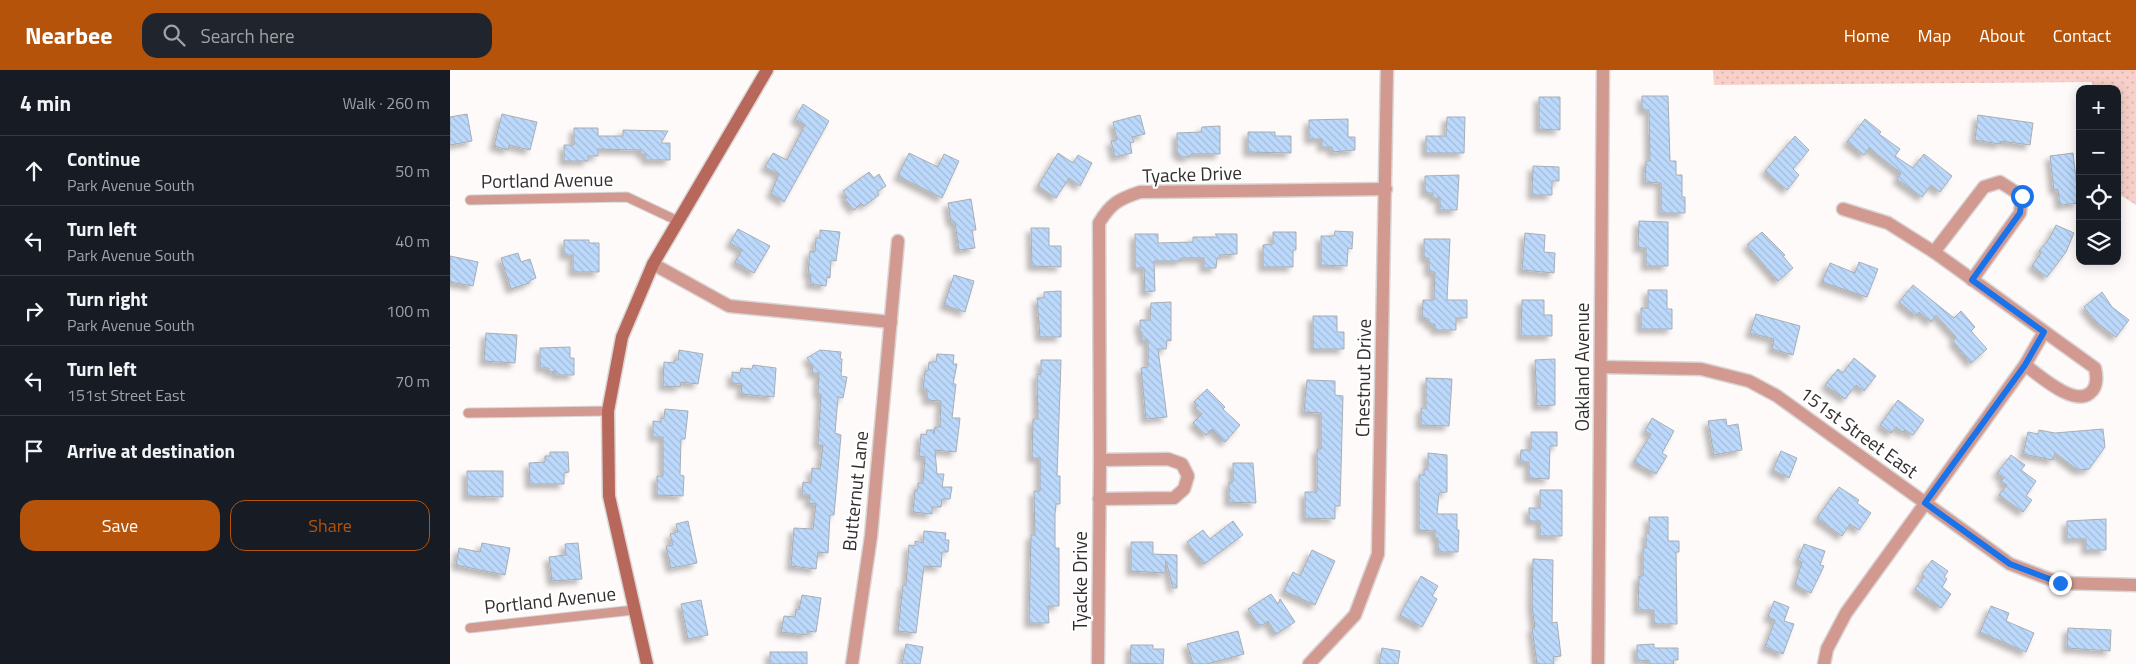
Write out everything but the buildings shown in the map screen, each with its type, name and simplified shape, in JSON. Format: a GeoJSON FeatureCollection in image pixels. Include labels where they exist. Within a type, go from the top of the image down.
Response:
{"type":"FeatureCollection","features":[{"type":"Feature","properties":{"kind":"street","name":"Portland Avenue"},"geometry":{"type":"LineString","coordinates":[[647,664],[609,496],[608,411],[622,337],[653,264],[767,70]]}},
{"type":"Feature","properties":{"kind":"street","name":"Chestnut Drive"},"geometry":{"type":"LineString","coordinates":[[1309,664],[1355,615],[1378,554],[1387,70]]}},
{"type":"Feature","properties":{"kind":"street","name":"Oakland Avenue"},"geometry":{"type":"LineString","coordinates":[[1598,664],[1604,70]]}},
{"type":"Feature","properties":{"kind":"street"},"geometry":{"type":"LineString","coordinates":[[1934,252],[1984,188],[2000,182],[2022,196],[2020,213],[1972,280]]}},
{"type":"Feature","properties":{"kind":"street","name":"Tyacke Drive"},"geometry":{"type":"LineString","coordinates":[[1098,664],[1100,460],[1099,223],[1108,207],[1123,198],[1140,192],[1386,189]]}},
{"type":"Feature","properties":{"kind":"street"},"geometry":{"type":"LineString","coordinates":[[1843,209],[1888,223],[1934,252],[2095,368],[2096,386],[2085,397],[2077,398],[2066,393],[2025,365]]}},
{"type":"Feature","properties":{"kind":"street","name":"Butternut Lane"},"geometry":{"type":"LineString","coordinates":[[852,664],[870,536],[898,241]]}},
{"type":"Feature","properties":{"kind":"street"},"geometry":{"type":"LineString","coordinates":[[653,264],[729,306],[891,322]]}},
{"type":"Feature","properties":{"kind":"street"},"geometry":{"type":"LineString","coordinates":[[1824,664],[1827,649],[1846,612],[2025,365],[2044,332]]}},
{"type":"Feature","properties":{"kind":"street","name":"151st Street East"},"geometry":{"type":"LineString","coordinates":[[1601,367],[1701,369],[1749,381],[1777,396],[2010,564],[2060,583],[2136,585]]}},
{"type":"Feature","properties":{"kind":"street"},"geometry":{"type":"LineString","coordinates":[[1099,499],[1174,498],[1184,489],[1188,476],[1182,464],[1168,458],[1100,460]]}},
{"type":"Feature","properties":{"kind":"lane","name":"Portland Avenue"},"geometry":{"type":"LineString","coordinates":[[470,200],[627,197],[678,221]]}},
{"type":"Feature","properties":{"kind":"lane"},"geometry":{"type":"LineString","coordinates":[[468,412],[608,411]]}},
{"type":"Feature","properties":{"kind":"lane","name":"Portland Avenue"},"geometry":{"type":"LineString","coordinates":[[470,628],[634,610]]}},
{"type":"Feature","properties":{"kind":"shaded area"},"geometry":{"type":"Polygon","coordinates":[[[1713,70],[2136,70],[2136,205],[2121,196],[2121,85],[2092,85],[2092,82],[1714,85],[1713,70]]]}},
{"type":"Feature","properties":{"kind":"route"},"geometry":{"type":"LineString","coordinates":[[2022,196],[2020,213],[1972,280],[2044,332],[2025,365],[1925,503],[2010,564],[2060,583]]}}]}
